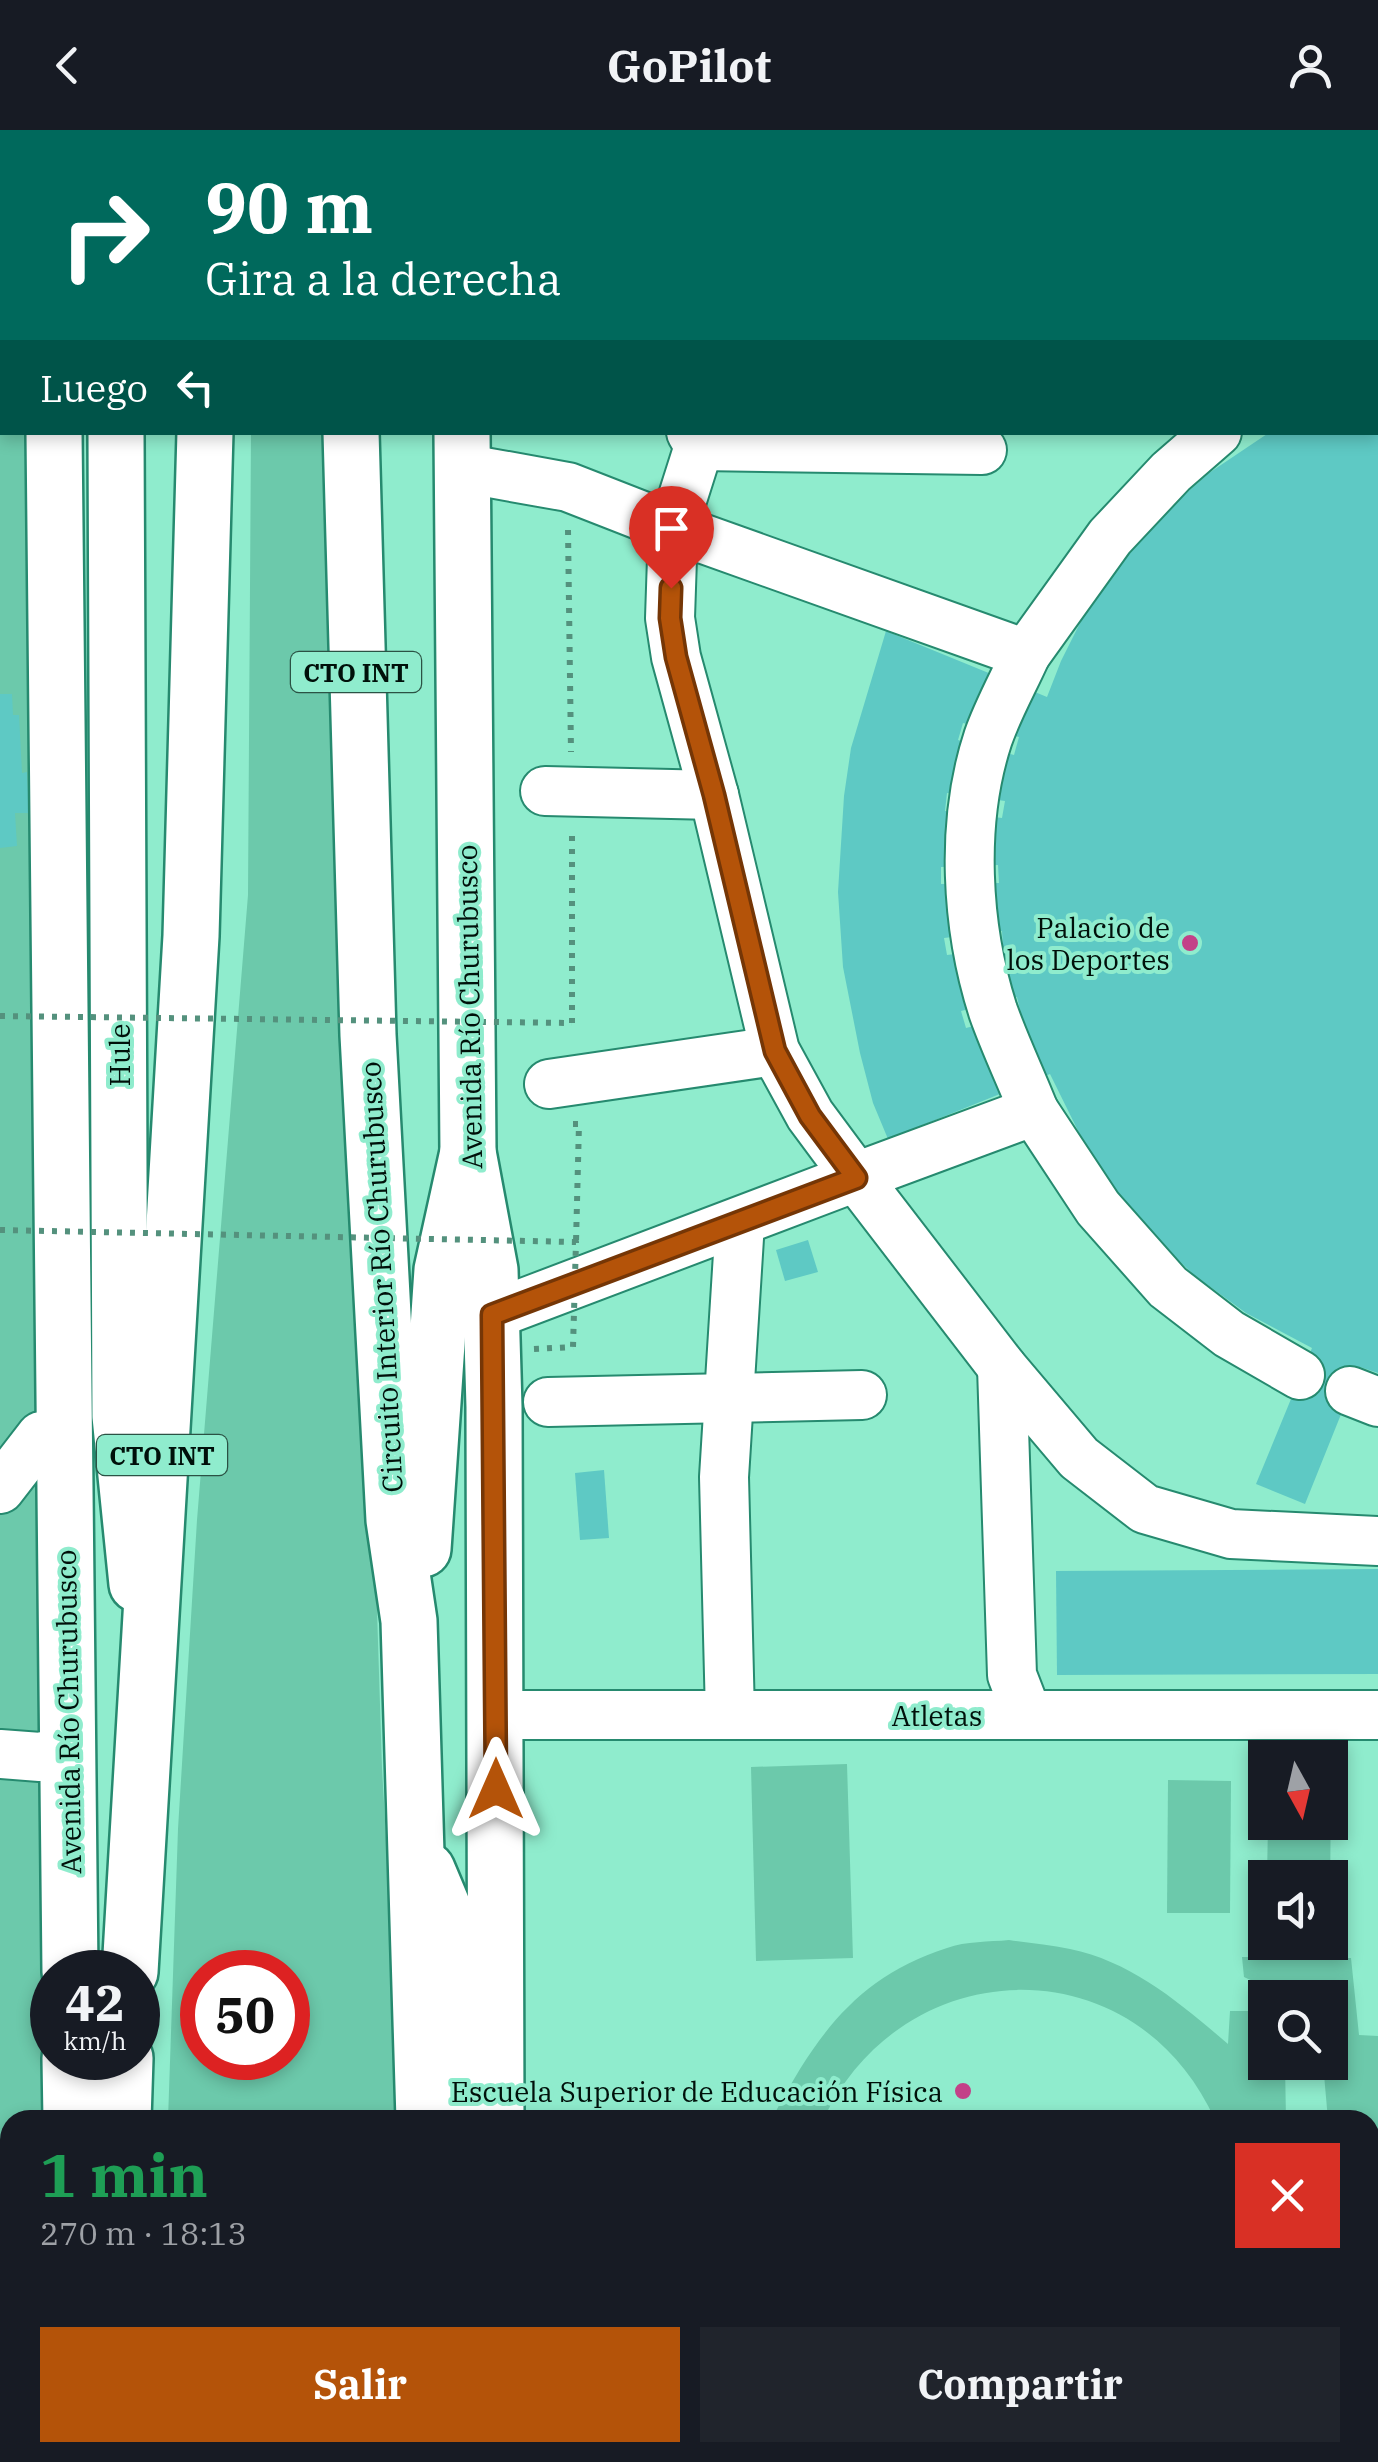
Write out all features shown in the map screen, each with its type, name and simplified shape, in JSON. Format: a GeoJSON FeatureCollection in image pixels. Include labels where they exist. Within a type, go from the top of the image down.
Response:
{"type":"FeatureCollection","features":[{"type":"Feature","properties":{"kind":"main road","name":"Avenida Río Churubusco"},"geometry":{"type":"LineString","coordinates":[[54,435],[70,1950]]}},
{"type":"Feature","properties":{"kind":"main road","name":"Hule"},"geometry":{"type":"LineString","coordinates":[[116,435],[120,1416],[146,1676]]}},
{"type":"Feature","properties":{"kind":"main road","name":"CTO INT"},"geometry":{"type":"LineString","coordinates":[[131,1950],[191,936],[204,435]]}},
{"type":"Feature","properties":{"kind":"main road","name":"Circuito Interior Río Churubusco"},"geometry":{"type":"LineString","coordinates":[[351,435],[368,1035],[394,1520],[409,1621],[424,2110]]}},
{"type":"Feature","properties":{"kind":"main road","name":"Avenida Río Churubusco"},"geometry":{"type":"LineString","coordinates":[[462,450],[468,1152],[490,1270],[492,1315],[496,2110]]}},
{"type":"Feature","properties":{"kind":"main road"},"geometry":{"type":"LineString","coordinates":[[409,1621],[426,1531],[442,1270],[468,1152]]}},
{"type":"Feature","properties":{"kind":"main road"},"geometry":{"type":"LineString","coordinates":[[418,1851],[462,1954],[470,2110]]}},
{"type":"Feature","properties":{"kind":"main road"},"geometry":{"type":"LineString","coordinates":[[70,2080],[71,2110]]}},
{"type":"Feature","properties":{"kind":"main road"},"geometry":{"type":"LineString","coordinates":[[124,2080],[124,2110]]}},
{"type":"Feature","properties":{"kind":"street"},"geometry":{"type":"LineString","coordinates":[[1213,435],[1170,472],[1110,537],[1026,654],[988,738],[974,806],[970,873],[976,942],[994,1012],[1034,1112],[1098,1208],[1168,1286],[1229,1334],[1300,1375]]}},
{"type":"Feature","properties":{"kind":"street"},"geometry":{"type":"LineString","coordinates":[[982,450],[695,439],[673,528],[670,618],[676,657],[714,795],[775,1051],[810,1116],[856,1178],[1002,1367],[1078,1458],[1145,1509],[1232,1534],[1378,1541]]}},
{"type":"Feature","properties":{"kind":"street"},"geometry":{"type":"LineString","coordinates":[[462,450],[1026,654]]}},
{"type":"Feature","properties":{"kind":"street"},"geometry":{"type":"LineString","coordinates":[[558,791],[714,795]]}},
{"type":"Feature","properties":{"kind":"street"},"geometry":{"type":"LineString","coordinates":[[555,1104],[775,1051]]}},
{"type":"Feature","properties":{"kind":"street"},"geometry":{"type":"LineString","coordinates":[[492,1315],[1034,1112]]}},
{"type":"Feature","properties":{"kind":"street"},"geometry":{"type":"LineString","coordinates":[[730,1716],[724,1477],[740,1222]]}},
{"type":"Feature","properties":{"kind":"street"},"geometry":{"type":"LineString","coordinates":[[1002,1367],[1012,1675],[1027,1714]]}},
{"type":"Feature","properties":{"kind":"street"},"geometry":{"type":"LineString","coordinates":[[548,1402],[862,1396]]}},
{"type":"Feature","properties":{"kind":"street"},"geometry":{"type":"LineString","coordinates":[[0,1489],[41,1436],[65,1434]]}},
{"type":"Feature","properties":{"kind":"street","name":"Atletas"},"geometry":{"type":"LineString","coordinates":[[496,1716],[1378,1715]]}},
{"type":"Feature","properties":{"kind":"street"},"geometry":{"type":"LineString","coordinates":[[0,1754],[40,1756],[69,1750]]}},
{"type":"Feature","properties":{"kind":"path"},"geometry":{"type":"LineString","coordinates":[[0,1016],[572,1023],[574,896],[558,791],[568,487]]}},
{"type":"Feature","properties":{"kind":"path"},"geometry":{"type":"LineString","coordinates":[[555,1104],[579,1124],[573,1347]]}},
{"type":"Feature","properties":{"kind":"path"},"geometry":{"type":"LineString","coordinates":[[0,1230],[576,1242]]}},
{"type":"Feature","properties":{"kind":"green space"},"geometry":{"type":"Polygon","coordinates":[[[0,435],[26,435],[41,1436],[42,1950],[30,1950],[30,2080],[44,2080],[44,2110],[0,2110],[0,435]]]}},
{"type":"Feature","properties":{"kind":"green space"},"geometry":{"type":"Polygon","coordinates":[[[251,435],[328,435],[382,1768],[401,2110],[168,2110],[178,1829],[197,1520],[248,895],[251,435]]]}},
{"type":"Feature","properties":{"kind":"green space"},"geometry":{"type":"Polygon","coordinates":[[[847,1764],[853,1958],[756,1961],[751,1767],[847,1764]]]}},
{"type":"Feature","properties":{"kind":"green space"},"geometry":{"type":"Polygon","coordinates":[[[1168,1780],[1231,1781],[1230,1913],[1167,1913],[1168,1780]]]}},
{"type":"Feature","properties":{"kind":"green space"},"geometry":{"type":"Polygon","coordinates":[[[1268,1840],[1330,1840],[1330,1860],[1267,1860],[1268,1840]]]}},
{"type":"Feature","properties":{"kind":"green space"},"geometry":{"type":"Polygon","coordinates":[[[1009,1940],[1093,1955],[1135,1974],[1228,2044],[1230,2011],[1248,2011],[1248,2080],[1285,2080],[1286,2110],[1209,2110],[1179,2062],[1132,2022],[1078,1998],[1020,1990],[962,1998],[907,2023],[860,2064],[830,2110],[777,2110],[825,2033],[865,1991],[889,1974],[947,1948],[1009,1940]]]}},
{"type":"Feature","properties":{"kind":"green space"},"geometry":{"type":"Polygon","coordinates":[[[1242,1957],[1351,1958],[1359,2035],[1378,2036],[1378,2110],[1327,2110],[1324,2080],[1348,2080],[1348,1980],[1244,1977],[1242,1957]]]}},
{"type":"Feature","properties":{"kind":"building","name":"Palacio de los Deportes"},"geometry":{"type":"Polygon","coordinates":[[[1266,435],[1378,435],[1378,1373],[1360,1367],[1305,1504],[1256,1484],[1312,1348],[1246,1313],[1194,1275],[1151,1234],[1089,1153],[1050,1074],[888,1139],[873,1103],[843,967],[838,892],[844,796],[851,748],[886,631],[1047,697],[1085,613],[1158,518],[1209,473],[1266,435]],[[963,723],[958,740],[1014,755],[1019,737],[963,723]],[[947,793],[945,811],[1002,818],[1005,801],[947,793]],[[998,865],[941,867],[941,884],[999,883],[998,865]],[[1002,931],[944,938],[947,955],[1003,948],[1002,931]],[[1017,997],[961,1011],[966,1028],[1021,1014],[1017,997]]]}},
{"type":"Feature","properties":{"kind":"building"},"geometry":{"type":"Polygon","coordinates":[[[0,694],[12,694],[13,715],[19,715],[29,813],[15,813],[17,846],[0,848],[0,694]]]}},
{"type":"Feature","properties":{"kind":"building"},"geometry":{"type":"Polygon","coordinates":[[[808,1240],[818,1272],[785,1281],[776,1250],[808,1240]]]}},
{"type":"Feature","properties":{"kind":"building"},"geometry":{"type":"Polygon","coordinates":[[[604,1470],[609,1538],[580,1540],[575,1473],[604,1470]]]}},
{"type":"Feature","properties":{"kind":"building"},"geometry":{"type":"Polygon","coordinates":[[[1378,1569],[1378,1674],[1057,1675],[1056,1571],[1378,1569]]]}},
{"type":"Feature","properties":{"kind":"place","name":"Palacio de los Deportes"},"geometry":{"type":"Point","coordinates":[1190,943]}},
{"type":"Feature","properties":{"kind":"place","name":"Escuela Superior de Educación Física"},"geometry":{"type":"Point","coordinates":[963,2091]}},
{"type":"Feature","properties":{"kind":"route"},"geometry":{"type":"LineString","coordinates":[[496,1789],[492,1315],[856,1178],[810,1116],[775,1051],[714,795],[676,657],[670,618],[671,588]]}}]}
